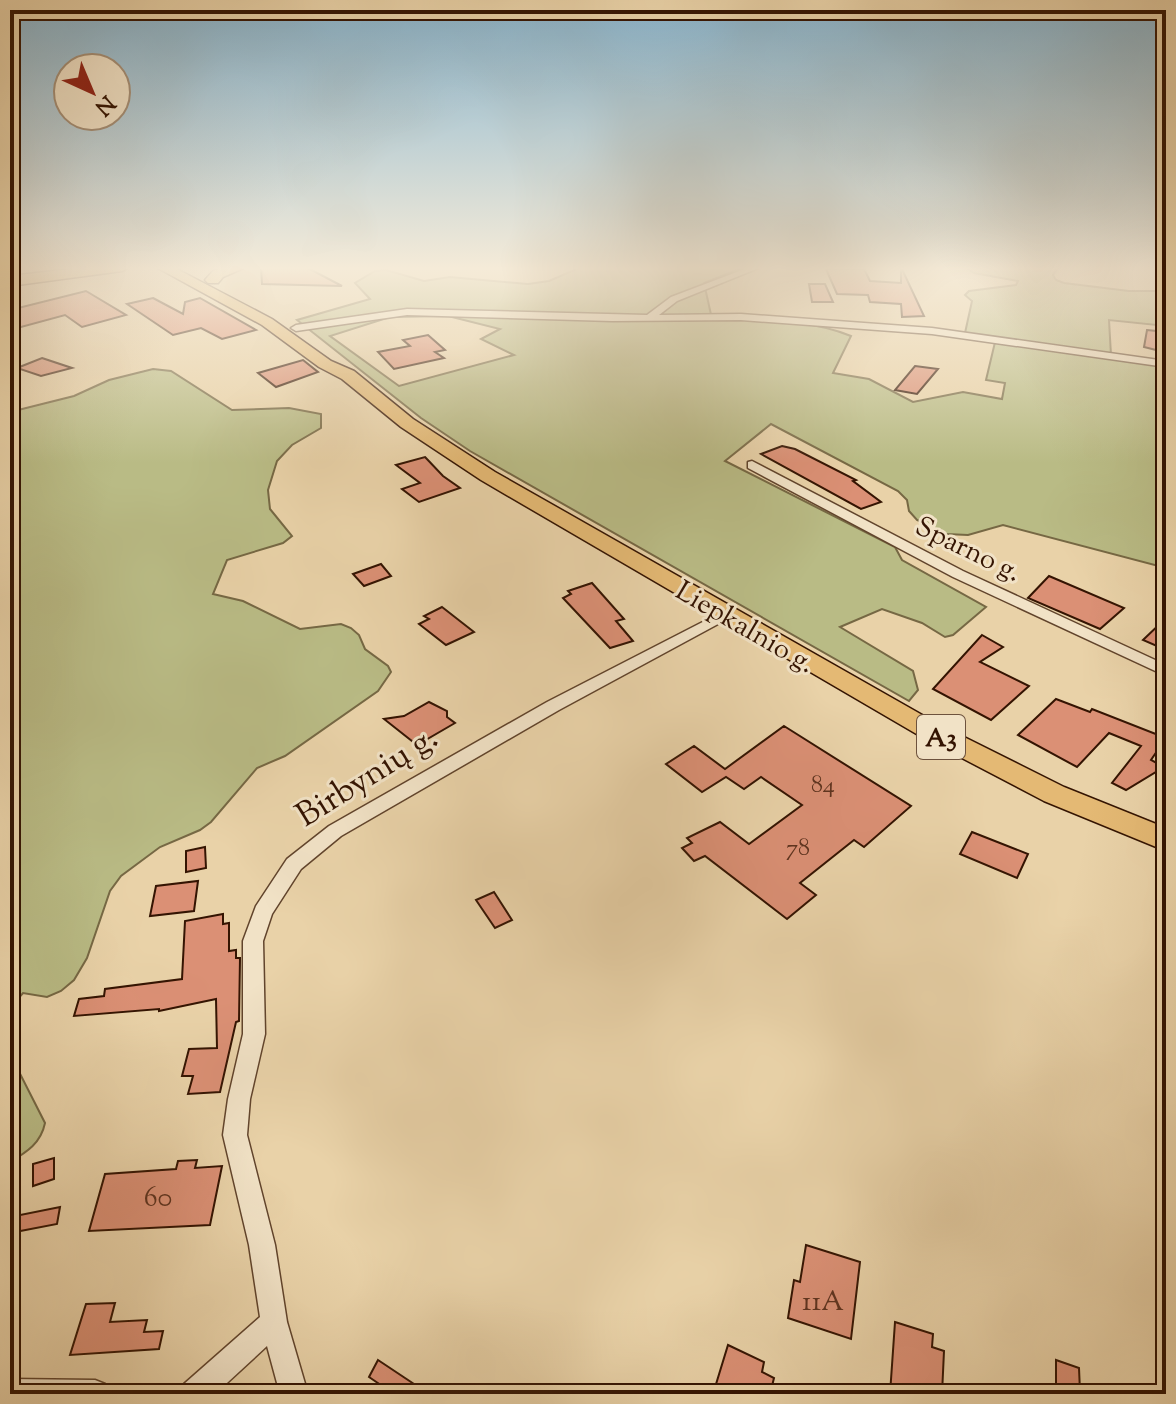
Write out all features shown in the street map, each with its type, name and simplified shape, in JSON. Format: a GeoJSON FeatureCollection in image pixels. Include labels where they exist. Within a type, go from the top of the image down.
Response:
{"type":"FeatureCollection","features":[{"type":"Feature","properties":{"kind":"main road","name":"Liepkalnio g."},"geometry":{"type":"LineString","coordinates":[[282,333],[325,364],[348,375],[407,423],[474,468],[726,614],[992,765],[1103,816],[1166,840]]}},
{"type":"Feature","properties":{"kind":"main road","name":"Liepkalnio g."},"geometry":{"type":"LineString","coordinates":[[302,333],[339,360],[348,375]]}},
{"type":"Feature","properties":{"kind":"street"},"geometry":{"type":"LineString","coordinates":[[943,333],[1166,364]]}},
{"type":"Feature","properties":{"kind":"street","name":"Sparno g."},"geometry":{"type":"LineString","coordinates":[[752,465],[958,574],[1166,671]]}},
{"type":"Feature","properties":{"kind":"street","name":"Birbynių g."},"geometry":{"type":"LineString","coordinates":[[294,1394],[274,1322],[262,1245],[235,1135],[239,1099],[254,1034],[253,941],[263,912],[284,877],[312,848],[361,814],[726,614]]}},
{"type":"Feature","properties":{"kind":"street"},"geometry":{"type":"LineString","coordinates":[[194,1394],[274,1322]]}},
{"type":"Feature","properties":{"kind":"street"},"geometry":{"type":"LineString","coordinates":[[10,1393],[95,1394]]}},
{"type":"Feature","properties":{"kind":"green space"},"geometry":{"type":"Polygon","coordinates":[[[313,333],[341,333],[330,336],[399,386],[514,355],[481,339],[493,333],[841,333],[851,336],[833,373],[869,379],[913,402],[963,392],[1002,399],[1005,383],[986,380],[996,338],[965,333],[1110,333],[1111,355],[1166,361],[1166,568],[1003,525],[968,535],[946,534],[917,520],[909,511],[907,500],[898,491],[771,424],[725,461],[895,547],[902,560],[986,607],[953,635],[945,637],[922,623],[882,609],[840,627],[913,671],[918,690],[909,701],[470,451],[421,418],[313,333]]]}},
{"type":"Feature","properties":{"kind":"green space"},"geometry":{"type":"Polygon","coordinates":[[[153,369],[171,371],[232,410],[289,408],[321,414],[321,428],[292,445],[277,461],[268,490],[270,509],[292,536],[283,543],[227,560],[213,594],[243,601],[300,629],[341,624],[351,628],[359,635],[365,649],[388,666],[391,672],[378,691],[285,756],[257,768],[211,822],[160,847],[121,876],[110,891],[87,958],[74,980],[47,997],[23,993],[10,1008],[10,412],[74,396],[109,380],[153,369]]]}},
{"type":"Feature","properties":{"kind":"green space"},"geometry":{"type":"Polygon","coordinates":[[[10,1054],[45,1123],[37,1141],[10,1162],[10,1054]]]}},
{"type":"Feature","properties":{"kind":"building"},"geometry":{"type":"Polygon","coordinates":[[[210,333],[246,333],[222,339],[210,333]]]}},
{"type":"Feature","properties":{"kind":"building"},"geometry":{"type":"Polygon","coordinates":[[[1147,333],[1166,333],[1164,352],[1144,347],[1147,333]]]}},
{"type":"Feature","properties":{"kind":"building"},"geometry":{"type":"Polygon","coordinates":[[[428,335],[445,350],[435,352],[444,358],[394,369],[378,352],[410,346],[403,340],[428,335]]]}},
{"type":"Feature","properties":{"kind":"building"},"geometry":{"type":"Polygon","coordinates":[[[42,358],[72,368],[41,376],[17,368],[42,358]]]}},
{"type":"Feature","properties":{"kind":"building"},"geometry":{"type":"Polygon","coordinates":[[[303,360],[318,372],[276,387],[258,373],[303,360]]]}},
{"type":"Feature","properties":{"kind":"building"},"geometry":{"type":"Polygon","coordinates":[[[915,366],[938,369],[917,394],[895,390],[915,366]]]}},
{"type":"Feature","properties":{"kind":"building"},"geometry":{"type":"Polygon","coordinates":[[[782,446],[795,449],[856,480],[853,481],[881,502],[861,509],[761,454],[782,446]]]}},
{"type":"Feature","properties":{"kind":"building"},"geometry":{"type":"Polygon","coordinates":[[[425,457],[460,488],[419,502],[402,489],[420,483],[396,465],[425,457]]]}},
{"type":"Feature","properties":{"kind":"building"},"geometry":{"type":"Polygon","coordinates":[[[381,564],[391,576],[364,586],[353,574],[381,564]]]}},
{"type":"Feature","properties":{"kind":"building"},"geometry":{"type":"Polygon","coordinates":[[[1049,576],[1124,608],[1100,629],[1028,598],[1049,576]]]}},
{"type":"Feature","properties":{"kind":"building"},"geometry":{"type":"Polygon","coordinates":[[[592,583],[624,619],[616,621],[633,641],[610,648],[563,598],[571,594],[568,591],[592,583]]]}},
{"type":"Feature","properties":{"kind":"building"},"geometry":{"type":"Polygon","coordinates":[[[442,607],[474,632],[446,645],[419,624],[429,619],[424,616],[442,607]]]}},
{"type":"Feature","properties":{"kind":"building"},"geometry":{"type":"Polygon","coordinates":[[[1166,618],[1166,650],[1143,640],[1166,618]]]}},
{"type":"Feature","properties":{"kind":"building"},"geometry":{"type":"Polygon","coordinates":[[[982,635],[1003,647],[980,662],[1029,686],[991,720],[933,689],[982,635]]]}},
{"type":"Feature","properties":{"kind":"building"},"geometry":{"type":"Polygon","coordinates":[[[1056,699],[1090,712],[1092,709],[1166,738],[1151,760],[1164,767],[1126,790],[1112,783],[1141,746],[1109,733],[1077,767],[1018,735],[1056,699]]]}},
{"type":"Feature","properties":{"kind":"building"},"geometry":{"type":"Polygon","coordinates":[[[429,702],[447,711],[447,717],[455,723],[417,745],[384,719],[404,716],[429,702]]]}},
{"type":"Feature","properties":{"kind":"building"},"geometry":{"type":"Polygon","coordinates":[[[784,726],[911,806],[864,847],[854,840],[800,883],[816,895],[787,919],[705,856],[694,861],[682,848],[692,843],[687,838],[720,822],[749,844],[802,805],[761,777],[744,789],[726,777],[702,792],[666,764],[694,746],[725,769],[784,726]]]}},
{"type":"Feature","properties":{"kind":"building"},"geometry":{"type":"Polygon","coordinates":[[[972,832],[1028,854],[1017,878],[960,854],[972,832]]]}},
{"type":"Feature","properties":{"kind":"building"},"geometry":{"type":"Polygon","coordinates":[[[205,847],[206,868],[186,872],[186,851],[205,847]]]}},
{"type":"Feature","properties":{"kind":"building"},"geometry":{"type":"Polygon","coordinates":[[[198,881],[194,911],[150,916],[156,886],[198,881]]]}},
{"type":"Feature","properties":{"kind":"building"},"geometry":{"type":"Polygon","coordinates":[[[494,892],[512,920],[495,928],[476,900],[494,892]]]}},
{"type":"Feature","properties":{"kind":"building"},"geometry":{"type":"Polygon","coordinates":[[[223,914],[223,924],[229,923],[229,951],[236,950],[236,958],[240,958],[239,1021],[236,1022],[220,1092],[188,1094],[193,1076],[182,1076],[189,1049],[217,1048],[216,999],[159,1011],[74,1016],[79,999],[104,996],[105,989],[182,979],[185,921],[223,914]]]}},
{"type":"Feature","properties":{"kind":"building"},"geometry":{"type":"Polygon","coordinates":[[[54,1158],[54,1179],[33,1186],[33,1164],[54,1158]]]}},
{"type":"Feature","properties":{"kind":"building"},"geometry":{"type":"Polygon","coordinates":[[[197,1160],[195,1168],[222,1166],[210,1225],[89,1231],[105,1174],[176,1169],[178,1161],[197,1160]]]}},
{"type":"Feature","properties":{"kind":"building"},"geometry":{"type":"Polygon","coordinates":[[[60,1207],[57,1224],[10,1233],[10,1217],[60,1207]]]}},
{"type":"Feature","properties":{"kind":"building"},"geometry":{"type":"Polygon","coordinates":[[[806,1245],[860,1262],[851,1339],[788,1318],[794,1280],[800,1282],[806,1245]]]}},
{"type":"Feature","properties":{"kind":"building"},"geometry":{"type":"Polygon","coordinates":[[[115,1303],[110,1322],[147,1320],[144,1332],[163,1331],[159,1349],[70,1355],[86,1304],[115,1303]]]}},
{"type":"Feature","properties":{"kind":"building"},"geometry":{"type":"Polygon","coordinates":[[[895,1322],[933,1334],[932,1347],[944,1351],[942,1394],[890,1394],[895,1322]]]}},
{"type":"Feature","properties":{"kind":"building"},"geometry":{"type":"Polygon","coordinates":[[[728,1345],[764,1362],[762,1372],[774,1378],[770,1394],[713,1394],[728,1345]]]}},
{"type":"Feature","properties":{"kind":"building"},"geometry":{"type":"Polygon","coordinates":[[[378,1360],[429,1394],[394,1394],[369,1377],[378,1360]]]}},
{"type":"Feature","properties":{"kind":"building"},"geometry":{"type":"Polygon","coordinates":[[[1056,1360],[1079,1368],[1080,1392],[1056,1385],[1056,1360]]]}}]}
